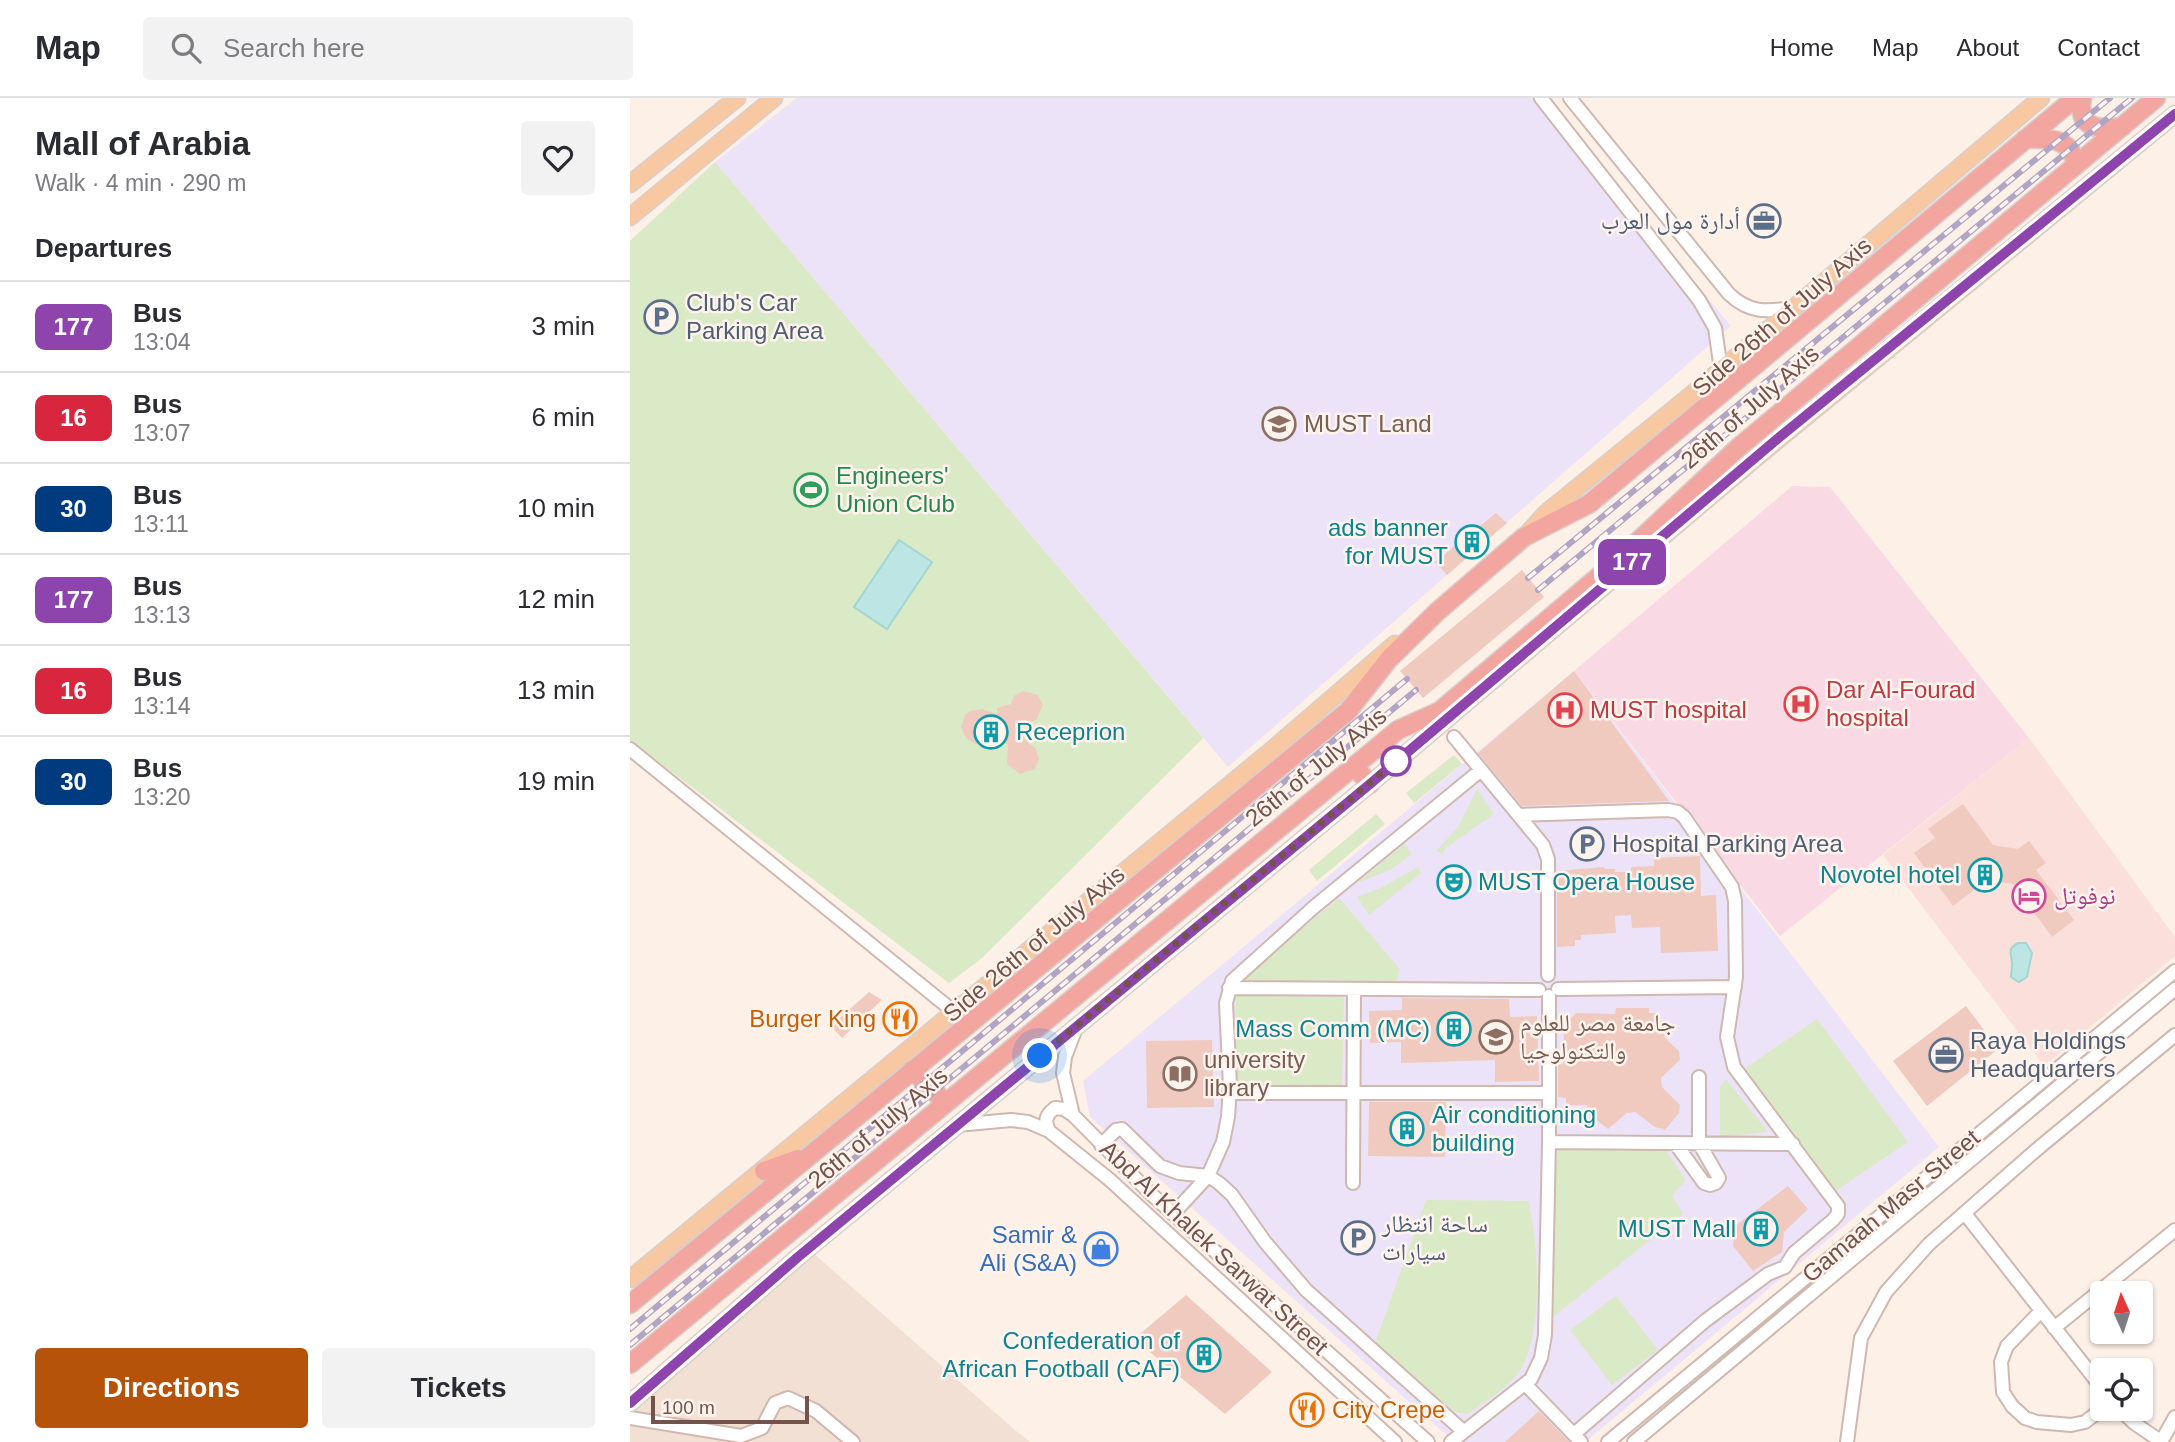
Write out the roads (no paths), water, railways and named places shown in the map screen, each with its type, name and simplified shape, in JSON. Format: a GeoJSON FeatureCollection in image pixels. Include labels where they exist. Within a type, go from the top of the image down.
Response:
{"type":"FeatureCollection","features":[{"type":"Feature","properties":{"kind":"highway","name":"26th of July Axis"},"geometry":{"type":"LineString","coordinates":[[630,1304],[1348,710],[1389,659],[1438,611],[1524,537],[1589,504],[2075,98]]}},
{"type":"Feature","properties":{"kind":"highway"},"geometry":{"type":"LineString","coordinates":[[2082,98],[2082,114],[2091,125],[2104,130],[2122,127]]}},
{"type":"Feature","properties":{"kind":"highway","name":"26th of July Axis"},"geometry":{"type":"LineString","coordinates":[[630,1364],[1398,730],[1440,711],[1556,618],[1739,447],[2157,98]]}},
{"type":"Feature","properties":{"kind":"highway"},"geometry":{"type":"LineString","coordinates":[[2025,139],[2046,138],[2060,141],[2071,150],[2076,164]]}},
{"type":"Feature","properties":{"kind":"highway"},"geometry":{"type":"LineString","coordinates":[[1273,749],[1285,762]]}},
{"type":"Feature","properties":{"kind":"highway"},"geometry":{"type":"LineString","coordinates":[[1354,766],[1370,784]]}},
{"type":"Feature","properties":{"kind":"highway"},"geometry":{"type":"LineString","coordinates":[[912,1070],[946,1103]]}},
{"type":"Feature","properties":{"kind":"highway"},"geometry":{"type":"LineString","coordinates":[[764,1171],[808,1156]]}},
{"type":"Feature","properties":{"kind":"main road"},"geometry":{"type":"LineString","coordinates":[[630,184],[737,98]]}},
{"type":"Feature","properties":{"kind":"main road"},"geometry":{"type":"LineString","coordinates":[[630,217],[774,98]]}},
{"type":"Feature","properties":{"kind":"main road","name":"Side 26th of July Axis"},"geometry":{"type":"LineString","coordinates":[[1524,537],[1546,513],[1721,370],[2040,98]]}},
{"type":"Feature","properties":{"kind":"main road"},"geometry":{"type":"LineString","coordinates":[[630,1403],[798,1257],[1370,784],[1556,618],[2175,114]]}},
{"type":"Feature","properties":{"kind":"main road","name":"Side 26th of July Axis"},"geometry":{"type":"LineString","coordinates":[[630,1279],[764,1171],[953,1011],[1438,611]]}},
{"type":"Feature","properties":{"kind":"street"},"geometry":{"type":"LineString","coordinates":[[1541,98],[1699,300],[1715,328],[1721,370]]}},
{"type":"Feature","properties":{"kind":"street"},"geometry":{"type":"LineString","coordinates":[[1570,98],[1729,294],[1754,310],[1791,308]]}},
{"type":"Feature","properties":{"kind":"street"},"geometry":{"type":"LineString","coordinates":[[1451,1442],[1525,1384],[1539,1366],[1545,1335],[1549,1142],[1549,991],[1541,978],[1548,975],[1548,859],[1543,845],[1454,737]]}},
{"type":"Feature","properties":{"kind":"street"},"geometry":{"type":"LineString","coordinates":[[630,749],[953,1011]]}},
{"type":"Feature","properties":{"kind":"street"},"geometry":{"type":"LineString","coordinates":[[1173,1213],[1208,1176],[1223,1142],[1229,1093],[1226,1003],[1228,988],[1237,976],[1314,906],[1480,770]]}},
{"type":"Feature","properties":{"kind":"street"},"geometry":{"type":"LineString","coordinates":[[1519,815],[1644,810],[1678,812],[1732,887],[1735,901],[1735,987],[1727,1037],[1734,1067],[1837,1201],[1838,1214],[1794,1253],[1785,1267],[1768,1274],[1705,1321],[1578,1438],[1525,1384]]}},
{"type":"Feature","properties":{"kind":"street","name":"Gamaah Masr Street"},"geometry":{"type":"LineString","coordinates":[[1608,1442],[2175,971]]}},
{"type":"Feature","properties":{"kind":"street"},"geometry":{"type":"LineString","coordinates":[[1228,988],[1549,991],[1735,987]]}},
{"type":"Feature","properties":{"kind":"street","name":"Gamaah Masr Street"},"geometry":{"type":"LineString","coordinates":[[1634,1442],[2175,989]]}},
{"type":"Feature","properties":{"kind":"street"},"geometry":{"type":"LineString","coordinates":[[1353,990],[1353,1183]]}},
{"type":"Feature","properties":{"kind":"street","name":"Abd Al Khalek Sarwat Street"},"geometry":{"type":"LineString","coordinates":[[1077,1024],[1065,1057],[1063,1073],[1073,1115],[1173,1213],[1428,1442]]}},
{"type":"Feature","properties":{"kind":"street"},"geometry":{"type":"LineString","coordinates":[[1847,1442],[1861,1338],[1886,1292],[1912,1262],[2035,1151],[2175,1035]]}},
{"type":"Feature","properties":{"kind":"street"},"geometry":{"type":"LineString","coordinates":[[1675,1143],[1704,1182],[1710,1185],[1716,1183],[1719,1178],[1717,1172],[1699,1143],[1699,1077]]}},
{"type":"Feature","properties":{"kind":"street"},"geometry":{"type":"LineString","coordinates":[[1229,1093],[1549,1093]]}},
{"type":"Feature","properties":{"kind":"street"},"geometry":{"type":"LineString","coordinates":[[1049,1131],[1045,1123],[1048,1114],[1055,1108],[1064,1109],[1073,1115]]}},
{"type":"Feature","properties":{"kind":"street","name":"Abd Al Khalek Sarwat Street"},"geometry":{"type":"LineString","coordinates":[[957,1126],[1012,1120],[1028,1122],[1049,1131],[1110,1180],[1395,1442]]}},
{"type":"Feature","properties":{"kind":"street"},"geometry":{"type":"LineString","coordinates":[[1101,1145],[1115,1130],[1122,1129],[1160,1166],[1179,1173],[1208,1176],[1232,1195],[1265,1242],[1306,1290],[1463,1431]]}},
{"type":"Feature","properties":{"kind":"street"},"geometry":{"type":"LineString","coordinates":[[1549,1142],[1793,1144]]}},
{"type":"Feature","properties":{"kind":"street"},"geometry":{"type":"LineString","coordinates":[[1966,1214],[2090,1373]]}},
{"type":"Feature","properties":{"kind":"street"},"geometry":{"type":"LineString","coordinates":[[2054,1328],[2175,1230]]}},
{"type":"Feature","properties":{"kind":"street"},"geometry":{"type":"LineString","coordinates":[[2041,1311],[2007,1346],[2001,1362],[2003,1392],[2012,1406],[2025,1418],[2071,1425],[2090,1418]]}},
{"type":"Feature","properties":{"kind":"street"},"geometry":{"type":"LineString","coordinates":[[630,1418],[747,1435],[765,1424],[775,1403],[788,1398],[816,1411],[853,1442]]}},
{"type":"Feature","properties":{"kind":"street"},"geometry":{"type":"LineString","coordinates":[[2135,1421],[2161,1442],[2175,1417]]}},
{"type":"Feature","properties":{"kind":"water"},"geometry":{"type":"Polygon","coordinates":[[[899,540],[932,562],[887,629],[854,607],[899,540]]]}},
{"type":"Feature","properties":{"kind":"water"},"geometry":{"type":"Polygon","coordinates":[[[2018,943],[2026,943],[2032,953],[2027,977],[2019,982],[2011,977],[2011,950],[2018,943]]]}},
{"type":"Feature","properties":{"kind":"railway"},"geometry":{"type":"LineString","coordinates":[[1528,578],[2110,98]]}},
{"type":"Feature","properties":{"kind":"railway"},"geometry":{"type":"LineString","coordinates":[[1538,590],[2132,98]]}},
{"type":"Feature","properties":{"kind":"railway"},"geometry":{"type":"LineString","coordinates":[[630,1329],[1407,679]]}},
{"type":"Feature","properties":{"kind":"railway"},"geometry":{"type":"LineString","coordinates":[[630,1345],[1416,690]]}},
{"type":"Feature","properties":{"kind":"place","name":"أدارة مول العرب"},"geometry":{"type":"Point","coordinates":[1764,221]}},
{"type":"Feature","properties":{"kind":"place","name":"Club's Car Parking Area"},"geometry":{"type":"Point","coordinates":[661,317]}},
{"type":"Feature","properties":{"kind":"place","name":"MUST Land"},"geometry":{"type":"Point","coordinates":[1279,424]}},
{"type":"Feature","properties":{"kind":"place","name":"Engineers' Union Club"},"geometry":{"type":"Point","coordinates":[811,490]}},
{"type":"Feature","properties":{"kind":"place","name":"ads banner for MUST"},"geometry":{"type":"Point","coordinates":[1472,542]}},
{"type":"Feature","properties":{"kind":"place","name":"Dar Al-Fourad hospital"},"geometry":{"type":"Point","coordinates":[1801,704]}},
{"type":"Feature","properties":{"kind":"place","name":"MUST hospital"},"geometry":{"type":"Point","coordinates":[1565,710]}},
{"type":"Feature","properties":{"kind":"place","name":"Receprion"},"geometry":{"type":"Point","coordinates":[991,732]}},
{"type":"Feature","properties":{"kind":"place","name":"Hospital Parking Area"},"geometry":{"type":"Point","coordinates":[1587,844]}},
{"type":"Feature","properties":{"kind":"place","name":"Novotel hotel"},"geometry":{"type":"Point","coordinates":[1985,875]}},
{"type":"Feature","properties":{"kind":"place","name":"MUST Opera House"},"geometry":{"type":"Point","coordinates":[1454,882]}},
{"type":"Feature","properties":{"kind":"place","name":"نوفوتل"},"geometry":{"type":"Point","coordinates":[2029,896]}},
{"type":"Feature","properties":{"kind":"place","name":"Burger King"},"geometry":{"type":"Point","coordinates":[900,1019]}},
{"type":"Feature","properties":{"kind":"place","name":"Mass Comm (MC)"},"geometry":{"type":"Point","coordinates":[1454,1029]}},
{"type":"Feature","properties":{"kind":"place","name":"جامعة مصر للعلوم والتكنولوجيا"},"geometry":{"type":"Point","coordinates":[1496,1037]}},
{"type":"Feature","properties":{"kind":"place","name":"Raya Holdings Headquarters"},"geometry":{"type":"Point","coordinates":[1946,1055]}},
{"type":"Feature","properties":{"kind":"place","name":"university library"},"geometry":{"type":"Point","coordinates":[1180,1074]}},
{"type":"Feature","properties":{"kind":"place","name":"Air conditioning building"},"geometry":{"type":"Point","coordinates":[1407,1129]}},
{"type":"Feature","properties":{"kind":"place","name":"MUST Mall"},"geometry":{"type":"Point","coordinates":[1761,1229]}},
{"type":"Feature","properties":{"kind":"place","name":"ساحة انتظار سيارات"},"geometry":{"type":"Point","coordinates":[1358,1238]}},
{"type":"Feature","properties":{"kind":"place","name":"Samir & Ali (S&A)"},"geometry":{"type":"Point","coordinates":[1101,1249]}},
{"type":"Feature","properties":{"kind":"place","name":"Confederation of African Football (CAF)"},"geometry":{"type":"Point","coordinates":[1204,1355]}},
{"type":"Feature","properties":{"kind":"place","name":"City Crepe"},"geometry":{"type":"Point","coordinates":[1307,1410]}}]}
